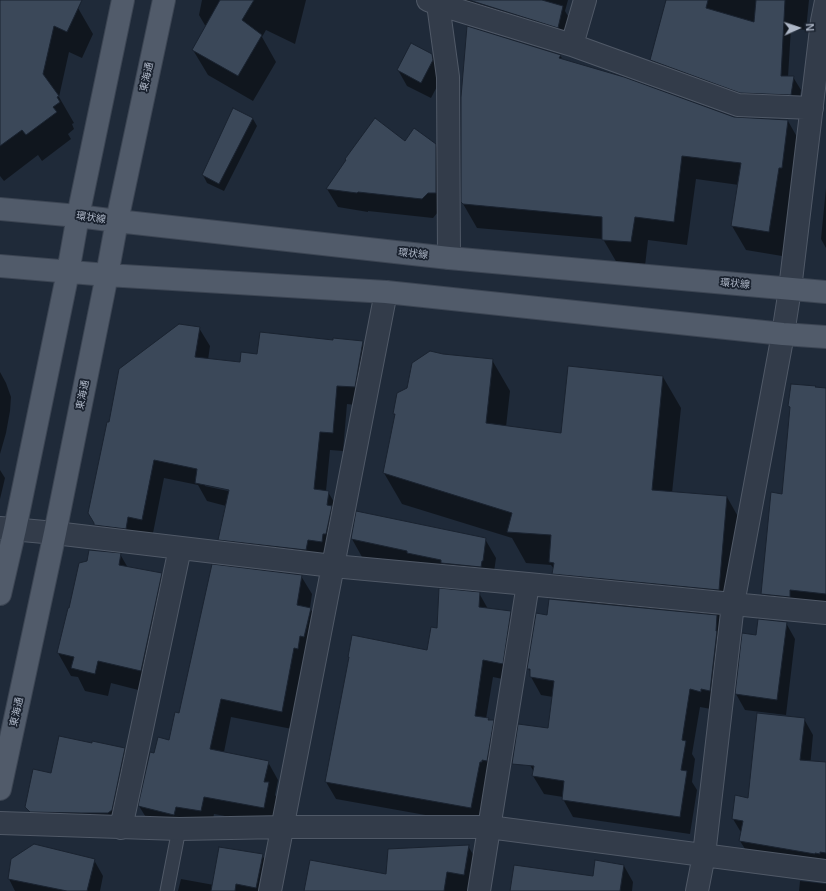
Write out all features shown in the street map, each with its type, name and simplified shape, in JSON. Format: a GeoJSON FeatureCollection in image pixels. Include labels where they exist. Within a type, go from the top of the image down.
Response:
{"type":"FeatureCollection","features":[{"type":"Feature","properties":{"kind":"main road"},"geometry":{"type":"LineString","coordinates":[[0,594],[7,529],[68,272],[78,216],[123,0]]}},
{"type":"Feature","properties":{"kind":"main road","name":"東海通"},"geometry":{"type":"LineString","coordinates":[[0,788],[55,533],[117,222],[164,0]]}},
{"type":"Feature","properties":{"kind":"main road","name":"環状線"},"geometry":{"type":"LineString","coordinates":[[0,209],[78,216],[117,222],[449,258],[826,292]]}},
{"type":"Feature","properties":{"kind":"main road"},"geometry":{"type":"LineString","coordinates":[[0,266],[107,275],[386,292],[783,334],[826,337]]}},
{"type":"Feature","properties":{"kind":"street"},"geometry":{"type":"LineString","coordinates":[[572,45],[585,0]]}},
{"type":"Feature","properties":{"kind":"street"},"geometry":{"type":"LineString","coordinates":[[449,258],[448,77],[435,1],[572,45],[738,105],[812,108]]}},
{"type":"Feature","properties":{"kind":"street"},"geometry":{"type":"LineString","coordinates":[[697,891],[704,855],[733,604],[783,334],[825,15]]}},
{"type":"Feature","properties":{"kind":"street"},"geometry":{"type":"LineString","coordinates":[[270,891],[386,292]]}},
{"type":"Feature","properties":{"kind":"street"},"geometry":{"type":"LineString","coordinates":[[7,529],[55,533],[333,566],[826,613]]}},
{"type":"Feature","properties":{"kind":"street"},"geometry":{"type":"LineString","coordinates":[[121,828],[180,548]]}},
{"type":"Feature","properties":{"kind":"street"},"geometry":{"type":"LineString","coordinates":[[479,891],[528,584]]}},
{"type":"Feature","properties":{"kind":"street"},"geometry":{"type":"LineString","coordinates":[[0,823],[179,829],[283,827],[489,827],[826,871]]}},
{"type":"Feature","properties":{"kind":"lane"},"geometry":{"type":"LineString","coordinates":[[167,891],[179,829]]}},
{"type":"Feature","properties":{"kind":"building"},"geometry":{"type":"Polygon","coordinates":[[[0,0],[82,0],[67,32],[54,26],[43,74],[59,96],[57,97],[60,102],[53,107],[57,112],[26,135],[22,130],[0,146],[0,0]]]}},
{"type":"Feature","properties":{"kind":"building"},"geometry":{"type":"Polygon","coordinates":[[[220,0],[254,0],[242,20],[262,35],[238,76],[192,50],[220,0]]]}},
{"type":"Feature","properties":{"kind":"building"},"geometry":{"type":"Polygon","coordinates":[[[469,0],[542,0],[563,6],[558,28],[469,0]]]}},
{"type":"Feature","properties":{"kind":"building"},"geometry":{"type":"Polygon","coordinates":[[[666,0],[708,0],[706,8],[754,22],[756,0],[785,0],[781,76],[794,76],[791,95],[740,93],[650,60],[666,0]]]}},
{"type":"Feature","properties":{"kind":"building"},"geometry":{"type":"Polygon","coordinates":[[[467,26],[561,55],[559,58],[624,77],[734,117],[788,120],[782,168],[779,168],[769,232],[731,226],[741,163],[682,156],[674,222],[635,217],[631,242],[602,240],[602,217],[463,204],[461,202],[461,97],[467,26]]]}},
{"type":"Feature","properties":{"kind":"building"},"geometry":{"type":"Polygon","coordinates":[[[411,43],[432,54],[433,60],[421,83],[397,70],[411,43]]]}},
{"type":"Feature","properties":{"kind":"building"},"geometry":{"type":"Polygon","coordinates":[[[233,108],[253,118],[219,184],[202,175],[233,108]]]}},
{"type":"Feature","properties":{"kind":"building"},"geometry":{"type":"Polygon","coordinates":[[[375,118],[405,141],[414,128],[436,144],[436,193],[428,193],[422,199],[326,189],[346,160],[345,159],[375,118]]]}},
{"type":"Feature","properties":{"kind":"building"},"geometry":{"type":"Polygon","coordinates":[[[179,324],[200,327],[195,357],[240,362],[241,352],[257,354],[260,332],[333,340],[333,338],[363,341],[355,387],[337,386],[333,433],[320,432],[314,489],[329,491],[327,505],[332,506],[326,534],[323,534],[322,542],[308,540],[306,550],[218,540],[229,490],[195,483],[197,469],[154,460],[142,520],[128,517],[126,529],[94,525],[88,513],[107,422],[109,422],[119,369],[179,324]]]}},
{"type":"Feature","properties":{"kind":"building"},"geometry":{"type":"Polygon","coordinates":[[[430,351],[443,354],[493,359],[486,423],[561,433],[568,366],[663,376],[652,490],[727,496],[719,590],[552,574],[554,563],[549,562],[551,535],[507,532],[512,513],[383,473],[395,414],[393,414],[397,393],[407,388],[412,363],[430,351]]]}},
{"type":"Feature","properties":{"kind":"building"},"geometry":{"type":"Polygon","coordinates":[[[791,384],[826,388],[826,594],[790,590],[790,597],[761,594],[771,492],[782,494],[791,384]]]}},
{"type":"Feature","properties":{"kind":"building"},"geometry":{"type":"Polygon","coordinates":[[[356,511],[486,538],[481,567],[441,563],[441,560],[351,539],[356,511]]]}},
{"type":"Feature","properties":{"kind":"building"},"geometry":{"type":"Polygon","coordinates":[[[89,550],[121,553],[119,565],[162,573],[141,671],[98,661],[95,674],[71,668],[74,657],[57,653],[79,563],[87,561],[89,550]]]}},
{"type":"Feature","properties":{"kind":"building"},"geometry":{"type":"Polygon","coordinates":[[[212,564],[302,575],[297,605],[311,608],[304,637],[300,636],[298,649],[294,648],[282,712],[221,699],[210,749],[269,761],[264,782],[269,782],[264,808],[204,797],[201,811],[176,807],[174,815],[138,806],[150,752],[154,753],[158,737],[169,740],[175,712],[179,713],[212,564]]]}},
{"type":"Feature","properties":{"kind":"building"},"geometry":{"type":"Polygon","coordinates":[[[439,588],[480,592],[479,607],[511,611],[503,664],[483,660],[475,716],[489,718],[488,720],[494,720],[487,761],[482,760],[482,762],[480,762],[471,808],[325,782],[352,635],[427,650],[431,627],[437,628],[439,588]]]}},
{"type":"Feature","properties":{"kind":"building"},"geometry":{"type":"Polygon","coordinates":[[[549,599],[717,615],[717,631],[710,691],[701,689],[701,692],[690,689],[682,740],[686,741],[681,770],[687,771],[680,817],[562,800],[564,781],[532,776],[534,766],[512,764],[518,724],[548,728],[554,681],[530,677],[530,669],[527,669],[536,613],[547,615],[549,599]]]}},
{"type":"Feature","properties":{"kind":"building"},"geometry":{"type":"Polygon","coordinates":[[[758,619],[787,622],[777,700],[735,694],[742,633],[756,635],[758,619]]]}},
{"type":"Feature","properties":{"kind":"building"},"geometry":{"type":"Polygon","coordinates":[[[757,713],[805,718],[800,760],[826,762],[826,853],[820,852],[820,854],[815,854],[739,841],[743,821],[732,819],[735,795],[748,798],[757,713]]]}},
{"type":"Feature","properties":{"kind":"building"},"geometry":{"type":"Polygon","coordinates":[[[59,736],[125,748],[112,810],[108,813],[30,812],[25,807],[33,769],[51,773],[59,736]]]}},
{"type":"Feature","properties":{"kind":"building"},"geometry":{"type":"Polygon","coordinates":[[[34,844],[95,859],[87,891],[67,891],[8,879],[11,859],[34,844]]]}},
{"type":"Feature","properties":{"kind":"building"},"geometry":{"type":"Polygon","coordinates":[[[469,845],[464,875],[447,872],[444,891],[304,891],[310,860],[386,874],[388,849],[469,845]]]}},
{"type":"Feature","properties":{"kind":"building"},"geometry":{"type":"Polygon","coordinates":[[[219,847],[263,854],[256,888],[236,884],[235,891],[211,891],[219,847]]]}},
{"type":"Feature","properties":{"kind":"building"},"geometry":{"type":"Polygon","coordinates":[[[595,860],[624,865],[620,891],[510,891],[514,865],[593,876],[595,860]]]}}]}
